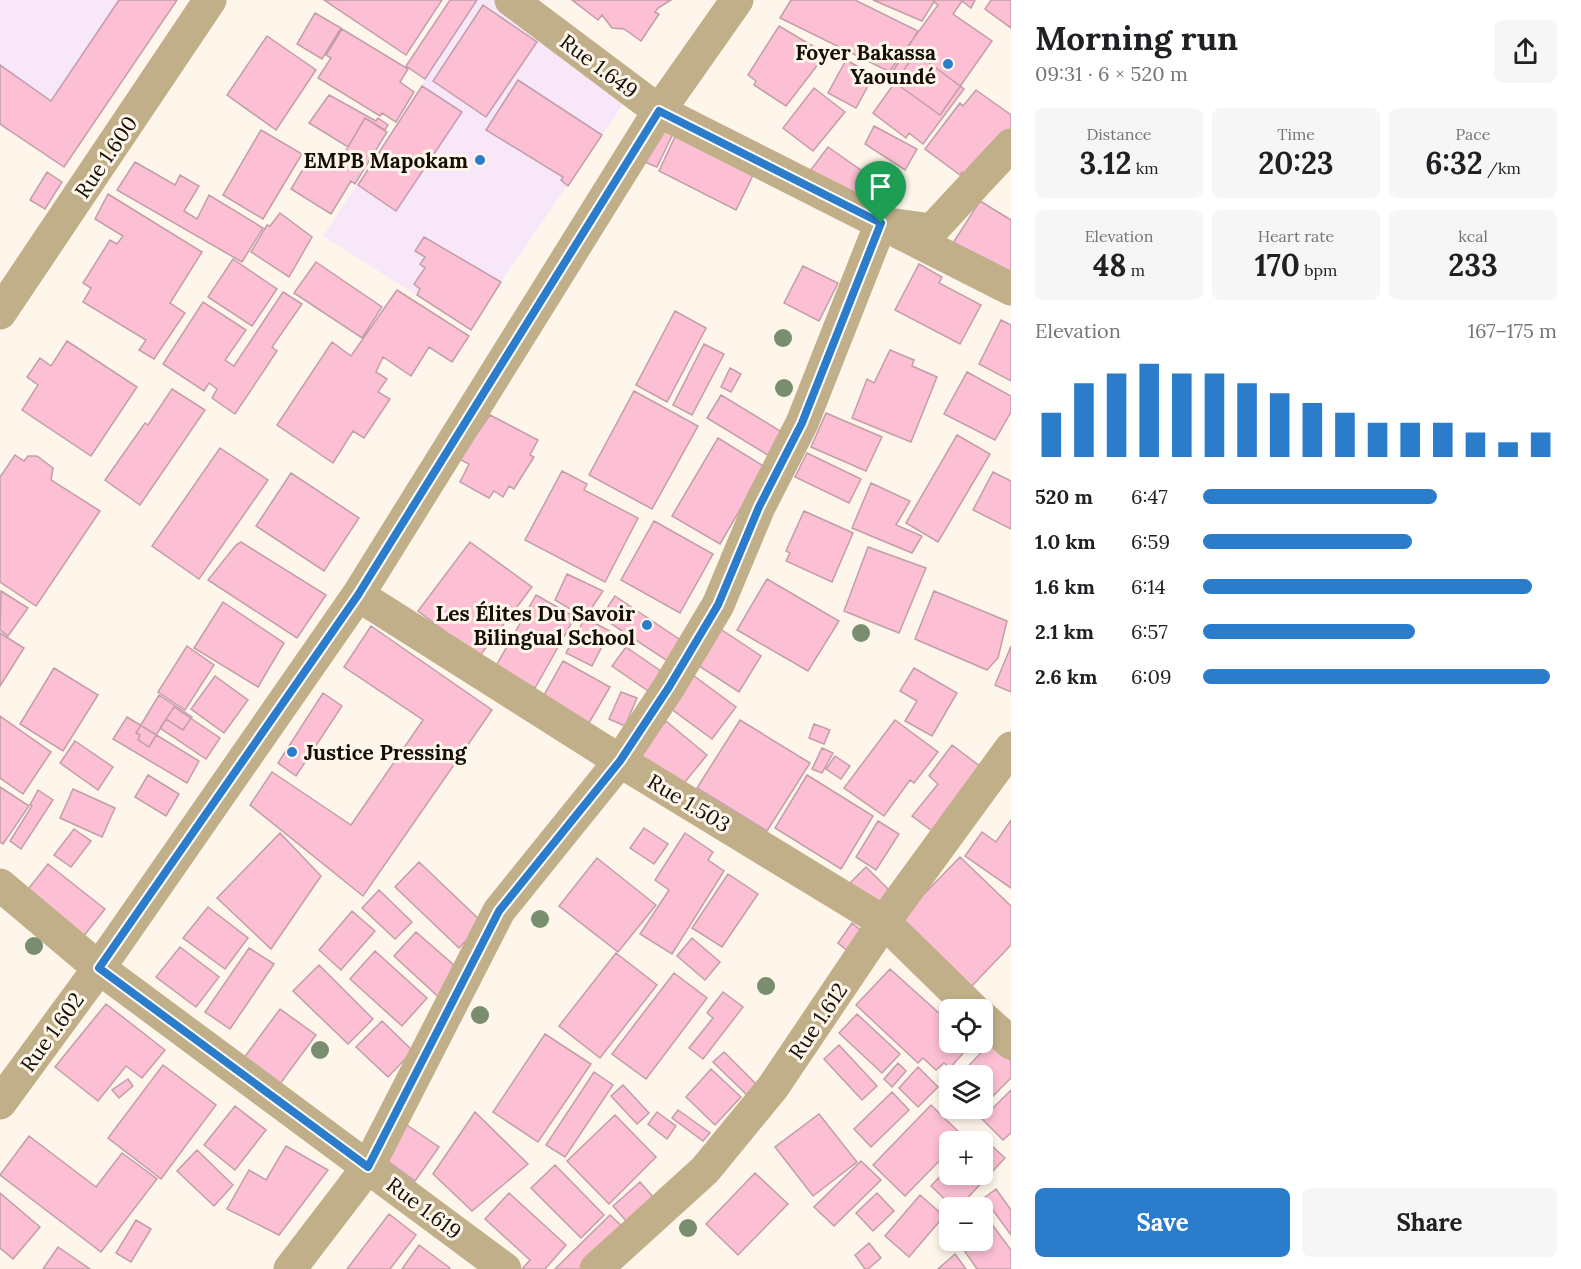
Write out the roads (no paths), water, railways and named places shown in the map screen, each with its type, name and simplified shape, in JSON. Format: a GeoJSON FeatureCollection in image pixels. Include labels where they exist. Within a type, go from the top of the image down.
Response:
{"type":"FeatureCollection","features":[{"type":"Feature","properties":{"kind":"street","name":"Rue 1.600"},"geometry":{"type":"LineString","coordinates":[[0,313],[210,0]]}},
{"type":"Feature","properties":{"kind":"street","name":"Rue 1.649"},"geometry":{"type":"LineString","coordinates":[[511,0],[659,111],[1011,289]]}},
{"type":"Feature","properties":{"kind":"street","name":"Rue 1.602"},"geometry":{"type":"LineString","coordinates":[[0,1103],[99,968],[358,595],[659,111],[737,0]]}},
{"type":"Feature","properties":{"kind":"street"},"geometry":{"type":"LineString","coordinates":[[290,1269],[368,1167],[499,911],[620,761],[669,687],[718,605],[759,507],[802,423],[881,223],[932,230],[1011,145]]}},
{"type":"Feature","properties":{"kind":"street","name":"Rue 1.503"},"geometry":{"type":"LineString","coordinates":[[358,595],[620,761],[884,922],[963,999]]}},
{"type":"Feature","properties":{"kind":"street","name":"Rue 1.612"},"geometry":{"type":"LineString","coordinates":[[596,1269],[705,1170],[773,1087],[884,922],[1011,748]]}},
{"type":"Feature","properties":{"kind":"street","name":"Rue 1.619"},"geometry":{"type":"LineString","coordinates":[[0,885],[99,968],[505,1269]]}},
{"type":"Feature","properties":{"kind":"street"},"geometry":{"type":"LineString","coordinates":[[993,1027],[1011,1043]]}},
{"type":"Feature","properties":{"kind":"place","name":"Foyer Bakassa Yaoundé"},"geometry":{"type":"Point","coordinates":[948,64]}},
{"type":"Feature","properties":{"kind":"place","name":"EMPB Mapokam"},"geometry":{"type":"Point","coordinates":[480,160]}},
{"type":"Feature","properties":{"kind":"place","name":"Les Élites Du Savoir Bilingual School"},"geometry":{"type":"Point","coordinates":[647,625]}},
{"type":"Feature","properties":{"kind":"place","name":"Justice Pressing"},"geometry":{"type":"Point","coordinates":[292,752]}}]}
